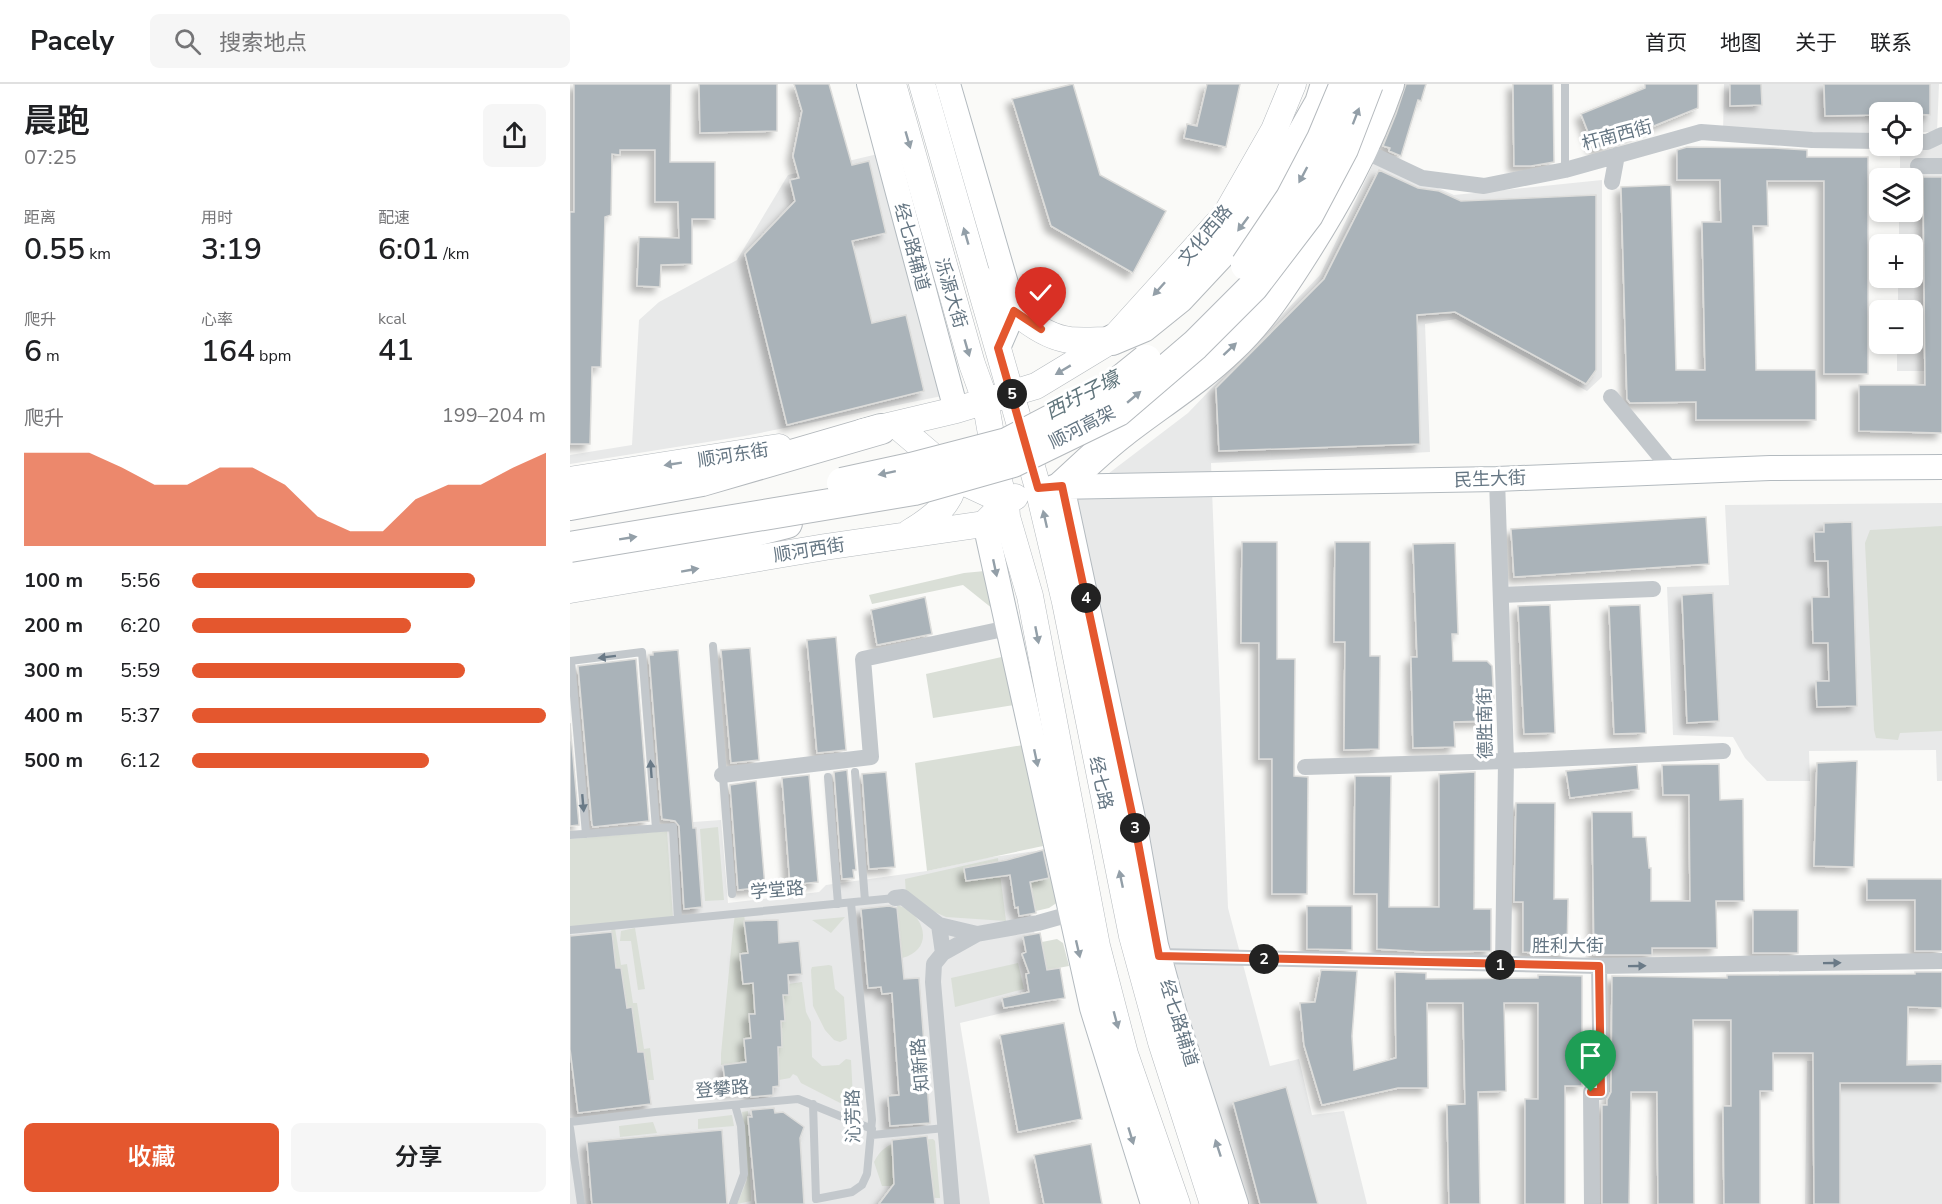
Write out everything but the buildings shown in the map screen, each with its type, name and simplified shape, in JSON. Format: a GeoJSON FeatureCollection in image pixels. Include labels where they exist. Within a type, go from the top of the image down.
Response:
{"type":"FeatureCollection","features":[{"type":"Feature","properties":{"kind":"highway"},"geometry":{"type":"LineString","coordinates":[[1112,340],[1143,327],[1179,298],[1222,252],[1292,154],[1320,103],[1326,84]]}},
{"type":"Feature","properties":{"kind":"highway","name":"顺河高架"},"geometry":{"type":"LineString","coordinates":[[570,528],[822,487],[922,465],[1007,443],[1110,389],[1182,331],[1242,272],[1292,198],[1322,139],[1345,84]]}},
{"type":"Feature","properties":{"kind":"highway","name":"顺河高架"},"geometry":{"type":"LineString","coordinates":[[570,547],[915,490],[1013,462],[1118,411],[1195,345],[1252,287],[1308,215],[1343,149],[1368,84]]}},
{"type":"Feature","properties":{"kind":"highway"},"geometry":{"type":"LineString","coordinates":[[1044,482],[1122,432],[1186,387],[1231,348],[1262,315],[1326,219],[1353,171],[1376,122],[1389,84]]}},
{"type":"Feature","properties":{"kind":"highway"},"geometry":{"type":"LineString","coordinates":[[570,505],[702,481],[888,427]]}},
{"type":"Feature","properties":{"kind":"highway"},"geometry":{"type":"LineString","coordinates":[[570,568],[685,549],[915,490]]}},
{"type":"Feature","properties":{"kind":"main road","name":"泺源大街"},"geometry":{"type":"LineString","coordinates":[[893,84],[987,413],[1004,501]]}},
{"type":"Feature","properties":{"kind":"main road","name":"泺源大街"},"geometry":{"type":"LineString","coordinates":[[922,84],[1014,403]]}},
{"type":"Feature","properties":{"kind":"main road","name":"文化西路"},"geometry":{"type":"LineString","coordinates":[[1112,340],[1226,214],[1274,130],[1293,84]]}},
{"type":"Feature","properties":{"kind":"main road"},"geometry":{"type":"LineString","coordinates":[[978,276],[1014,311],[1041,329],[1067,340],[1112,340]]}},
{"type":"Feature","properties":{"kind":"main road","name":"顺河东街"},"geometry":{"type":"LineString","coordinates":[[570,480],[888,427],[956,410],[987,413],[1014,403],[1036,386],[1112,340]]}},
{"type":"Feature","properties":{"kind":"main road","name":"经七路"},"geometry":{"type":"LineString","coordinates":[[1014,403],[1044,482],[1065,602],[1132,936],[1161,1042],[1213,1204]]}},
{"type":"Feature","properties":{"kind":"main road"},"geometry":{"type":"LineString","coordinates":[[888,427],[926,450],[965,482],[1004,501]]}},
{"type":"Feature","properties":{"kind":"main road"},"geometry":{"type":"LineString","coordinates":[[904,536],[932,519],[948,499],[955,485],[965,482]]}},
{"type":"Feature","properties":{"kind":"main road","name":"顺河西街"},"geometry":{"type":"LineString","coordinates":[[570,590],[825,547],[984,524],[1004,501],[1044,482]]}},
{"type":"Feature","properties":{"kind":"main road","name":"经七路"},"geometry":{"type":"LineString","coordinates":[[1004,501],[1030,596],[1097,946],[1125,1054],[1177,1204]]}},
{"type":"Feature","properties":{"kind":"street","name":"经七路辅道"},"geometry":{"type":"LineString","coordinates":[[868,84],[956,410]]}},
{"type":"Feature","properties":{"kind":"street"},"geometry":{"type":"LineString","coordinates":[[948,84],[1014,311],[998,348]]}},
{"type":"Feature","properties":{"kind":"street"},"geometry":{"type":"LineString","coordinates":[[1322,246],[1371,154],[1395,84]]}},
{"type":"Feature","properties":{"kind":"street","name":"杆南西街"},"geometry":{"type":"LineString","coordinates":[[1371,154],[1422,178],[1484,186],[1565,170],[1701,132],[1812,140],[1869,141]]}},
{"type":"Feature","properties":{"kind":"street"},"geometry":{"type":"LineString","coordinates":[[1923,142],[1942,135]]}},
{"type":"Feature","properties":{"kind":"street"},"geometry":{"type":"LineString","coordinates":[[1612,182],[1617,155]]}},
{"type":"Feature","properties":{"kind":"street"},"geometry":{"type":"LineString","coordinates":[[1918,166],[1942,166]]}},
{"type":"Feature","properties":{"kind":"street"},"geometry":{"type":"LineString","coordinates":[[1611,397],[1672,471]]}},
{"type":"Feature","properties":{"kind":"street","name":"民生大街"},"geometry":{"type":"LineString","coordinates":[[1044,482],[1497,479],[1672,471],[1942,467]]}},
{"type":"Feature","properties":{"kind":"street","name":"德胜南街"},"geometry":{"type":"LineString","coordinates":[[1497,479],[1506,761],[1503,965]]}},
{"type":"Feature","properties":{"kind":"street","name":"经七路辅道"},"geometry":{"type":"LineString","coordinates":[[1044,482],[1137,837],[1159,956],[1176,1018],[1236,1204]]}},
{"type":"Feature","properties":{"kind":"street"},"geometry":{"type":"LineString","coordinates":[[1004,501],[988,537],[1092,1008],[1153,1204]]}},
{"type":"Feature","properties":{"kind":"street"},"geometry":{"type":"LineString","coordinates":[[1501,595],[1653,589]]}},
{"type":"Feature","properties":{"kind":"street"},"geometry":{"type":"LineString","coordinates":[[722,775],[871,757],[863,659],[1008,628]]}},
{"type":"Feature","properties":{"kind":"street"},"geometry":{"type":"LineString","coordinates":[[1305,767],[1723,751]]}},
{"type":"Feature","properties":{"kind":"street","name":"学堂路"},"geometry":{"type":"LineString","coordinates":[[895,898],[903,897],[939,925],[977,934]]}},
{"type":"Feature","properties":{"kind":"street","name":"学堂路"},"geometry":{"type":"LineString","coordinates":[[943,953],[977,934],[1038,923],[1070,914]]}},
{"type":"Feature","properties":{"kind":"street","name":"知新路"},"geometry":{"type":"LineString","coordinates":[[939,925],[943,953],[934,964],[933,982],[952,1204]]}},
{"type":"Feature","properties":{"kind":"street","name":"胜利大街"},"geometry":{"type":"LineString","coordinates":[[1159,956],[1599,966],[1942,961]]}},
{"type":"Feature","properties":{"kind":"street"},"geometry":{"type":"LineString","coordinates":[[1592,1204],[1591,1092],[1601,1092],[1599,966]]}},
{"type":"Feature","properties":{"kind":"lane"},"geometry":{"type":"LineString","coordinates":[[1565,84],[1565,170]]}},
{"type":"Feature","properties":{"kind":"lane"},"geometry":{"type":"LineString","coordinates":[[712,646],[732,894]]}},
{"type":"Feature","properties":{"kind":"lane"},"geometry":{"type":"LineString","coordinates":[[586,834],[570,661],[642,652],[656,828]]}},
{"type":"Feature","properties":{"kind":"lane"},"geometry":{"type":"LineString","coordinates":[[855,772],[865,902]]}},
{"type":"Feature","properties":{"kind":"lane"},"geometry":{"type":"LineString","coordinates":[[828,777],[838,904]]}},
{"type":"Feature","properties":{"kind":"lane"},"geometry":{"type":"LineString","coordinates":[[570,835],[673,827],[678,919]]}},
{"type":"Feature","properties":{"kind":"lane","name":"学堂路"},"geometry":{"type":"LineString","coordinates":[[570,930],[895,898]]}},
{"type":"Feature","properties":{"kind":"lane","name":"沁芳路"},"geometry":{"type":"LineString","coordinates":[[813,1104],[816,1199],[837,1197],[852,1192],[862,1185],[867,1174],[872,1132],[851,903]]}},
{"type":"Feature","properties":{"kind":"lane","name":"登攀路"},"geometry":{"type":"LineString","coordinates":[[570,1122],[798,1099],[872,1132],[945,1128]]}},
{"type":"Feature","properties":{"kind":"lane"},"geometry":{"type":"LineString","coordinates":[[733,1204],[744,1174],[741,1126],[735,1105]]}},
{"type":"Feature","properties":{"kind":"lane"},"geometry":{"type":"LineString","coordinates":[[570,1128],[581,1204]]}},
{"type":"Feature","properties":{"kind":"shaded area"},"geometry":{"type":"Polygon","coordinates":[[[1724,84],[1939,84],[1937,132],[1923,132],[1923,102],[1869,102],[1869,133],[1723,134],[1724,84]]]}},
{"type":"Feature","properties":{"kind":"shaded area"},"geometry":{"type":"Polygon","coordinates":[[[1942,135],[1942,371],[1897,371],[1897,354],[1923,354],[1923,300],[1898,300],[1898,288],[1923,288],[1923,234],[1899,234],[1899,222],[1923,222],[1923,168],[1900,168],[1900,156],[1923,156],[1923,142],[1942,135]]]}},
{"type":"Feature","properties":{"kind":"shaded area"},"geometry":{"type":"Polygon","coordinates":[[[878,154],[942,396],[745,436],[570,464],[570,455],[632,445],[639,320],[659,302],[737,260],[788,175],[878,154]]]}},
{"type":"Feature","properties":{"kind":"shaded area"},"geometry":{"type":"Polygon","coordinates":[[[1375,160],[1454,195],[1602,180],[1602,377],[1587,391],[1456,319],[1425,324],[1430,452],[1211,463],[1228,908],[1270,1066],[1299,1059],[1312,1115],[1344,1111],[1367,1204],[1244,1204],[1178,998],[1075,499],[1188,413],[1320,275],[1375,160]]]}},
{"type":"Feature","properties":{"kind":"shaded area"},"geometry":{"type":"Polygon","coordinates":[[[1942,503],[1942,781],[1937,781],[1936,750],[1809,751],[1810,781],[1767,781],[1745,758],[1733,737],[1673,735],[1667,587],[1729,585],[1725,505],[1942,503]]]}},
{"type":"Feature","properties":{"kind":"shaded area"},"geometry":{"type":"Polygon","coordinates":[[[1942,526],[1942,731],[1900,733],[1898,740],[1876,738],[1865,543],[1870,530],[1942,526]]]}},
{"type":"Feature","properties":{"kind":"shaded area"},"geometry":{"type":"Polygon","coordinates":[[[985,571],[993,609],[963,585],[872,604],[869,595],[964,573],[985,571]]]}},
{"type":"Feature","properties":{"kind":"shaded area"},"geometry":{"type":"Polygon","coordinates":[[[1006,656],[1014,705],[933,718],[926,674],[1006,656]]]}},
{"type":"Feature","properties":{"kind":"shaded area"},"geometry":{"type":"Polygon","coordinates":[[[1023,745],[1043,846],[927,871],[915,763],[1023,745]]]}},
{"type":"Feature","properties":{"kind":"shaded area"},"geometry":{"type":"Polygon","coordinates":[[[721,820],[728,903],[819,892],[826,885],[927,871],[985,858],[1044,850],[1051,877],[1026,883],[1032,924],[1053,1001],[960,1023],[990,1204],[570,1204],[570,831],[721,820]]]}},
{"type":"Feature","properties":{"kind":"shaded area"},"geometry":{"type":"Polygon","coordinates":[[[718,827],[724,900],[705,901],[700,829],[718,827]]]}},
{"type":"Feature","properties":{"kind":"shaded area"},"geometry":{"type":"Polygon","coordinates":[[[667,831],[673,918],[570,929],[570,839],[667,831]]]}},
{"type":"Feature","properties":{"kind":"shaded area"},"geometry":{"type":"Polygon","coordinates":[[[998,858],[1006,921],[946,917],[906,895],[905,879],[998,858]]]}},
{"type":"Feature","properties":{"kind":"shaded area"},"geometry":{"type":"Polygon","coordinates":[[[1051,877],[1058,902],[1049,908],[1036,911],[1030,882],[1051,877]]]}},
{"type":"Feature","properties":{"kind":"shaded area"},"geometry":{"type":"Polygon","coordinates":[[[897,905],[907,909],[915,916],[923,932],[923,940],[919,947],[912,954],[902,958],[897,905]]]}},
{"type":"Feature","properties":{"kind":"shaded area"},"geometry":{"type":"Polygon","coordinates":[[[744,913],[748,953],[740,954],[744,984],[753,983],[755,1014],[749,1015],[751,1038],[744,1039],[746,1062],[721,1065],[735,914],[744,913]]]}},
{"type":"Feature","properties":{"kind":"shaded area"},"geometry":{"type":"Polygon","coordinates":[[[845,917],[831,933],[812,920],[845,917]]]}},
{"type":"Feature","properties":{"kind":"shaded area"},"geometry":{"type":"Polygon","coordinates":[[[611,928],[615,928],[621,965],[627,964],[633,1003],[637,1003],[644,1049],[650,1048],[654,1080],[648,1080],[644,1052],[638,1052],[632,1007],[627,1008],[621,968],[616,968],[611,928]]]}},
{"type":"Feature","properties":{"kind":"shaded area"},"geometry":{"type":"Polygon","coordinates":[[[635,928],[645,989],[638,990],[631,941],[620,941],[621,931],[635,928]]]}},
{"type":"Feature","properties":{"kind":"shaded area"},"geometry":{"type":"Polygon","coordinates":[[[1057,939],[1063,943],[1069,966],[1047,970],[1042,942],[1057,939]]]}},
{"type":"Feature","properties":{"kind":"shaded area"},"geometry":{"type":"Polygon","coordinates":[[[1018,963],[1024,989],[955,1007],[951,978],[1018,963]]]}},
{"type":"Feature","properties":{"kind":"shaded area"},"geometry":{"type":"Polygon","coordinates":[[[832,966],[835,989],[844,997],[847,1039],[840,1042],[834,1040],[825,1030],[813,1006],[812,967],[832,966]]]}},
{"type":"Feature","properties":{"kind":"shaded area"},"geometry":{"type":"Polygon","coordinates":[[[802,982],[806,1012],[811,1022],[812,1057],[822,1066],[839,1065],[846,1059],[851,1060],[853,1098],[846,1106],[801,1083],[793,1074],[790,1078],[779,1080],[778,1047],[782,1046],[781,1021],[785,1020],[783,995],[789,995],[788,984],[802,982]]]}},
{"type":"Feature","properties":{"kind":"shaded area"},"geometry":{"type":"Polygon","coordinates":[[[1942,1060],[1942,1204],[1805,1204],[1807,1061],[1942,1060]]]}},
{"type":"Feature","properties":{"kind":"shaded area"},"geometry":{"type":"Polygon","coordinates":[[[748,1111],[751,1201],[737,1204],[747,1180],[742,1112],[748,1111]]]}},
{"type":"Feature","properties":{"kind":"shaded area"},"geometry":{"type":"Polygon","coordinates":[[[732,1115],[734,1126],[698,1129],[698,1119],[732,1115]]]}},
{"type":"Feature","properties":{"kind":"shaded area"},"geometry":{"type":"Polygon","coordinates":[[[653,1122],[657,1133],[620,1137],[619,1126],[653,1122]]]}},
{"type":"Feature","properties":{"kind":"shaded area"},"geometry":{"type":"Polygon","coordinates":[[[933,1139],[940,1198],[894,1184],[893,1186],[882,1186],[874,1162],[885,1148],[899,1142],[933,1139]]]}},
{"type":"Feature","properties":{"kind":"route"},"geometry":{"type":"LineString","coordinates":[[1041,329],[1014,311],[998,348],[1038,488],[1062,486],[1137,837],[1159,956],[1599,966],[1601,1092],[1591,1092]]}},
{"type":"Feature","properties":{"kind":"water label","name":"西圩子壕"},"geometry":{"type":"Point","coordinates":[1082,395]}}]}
